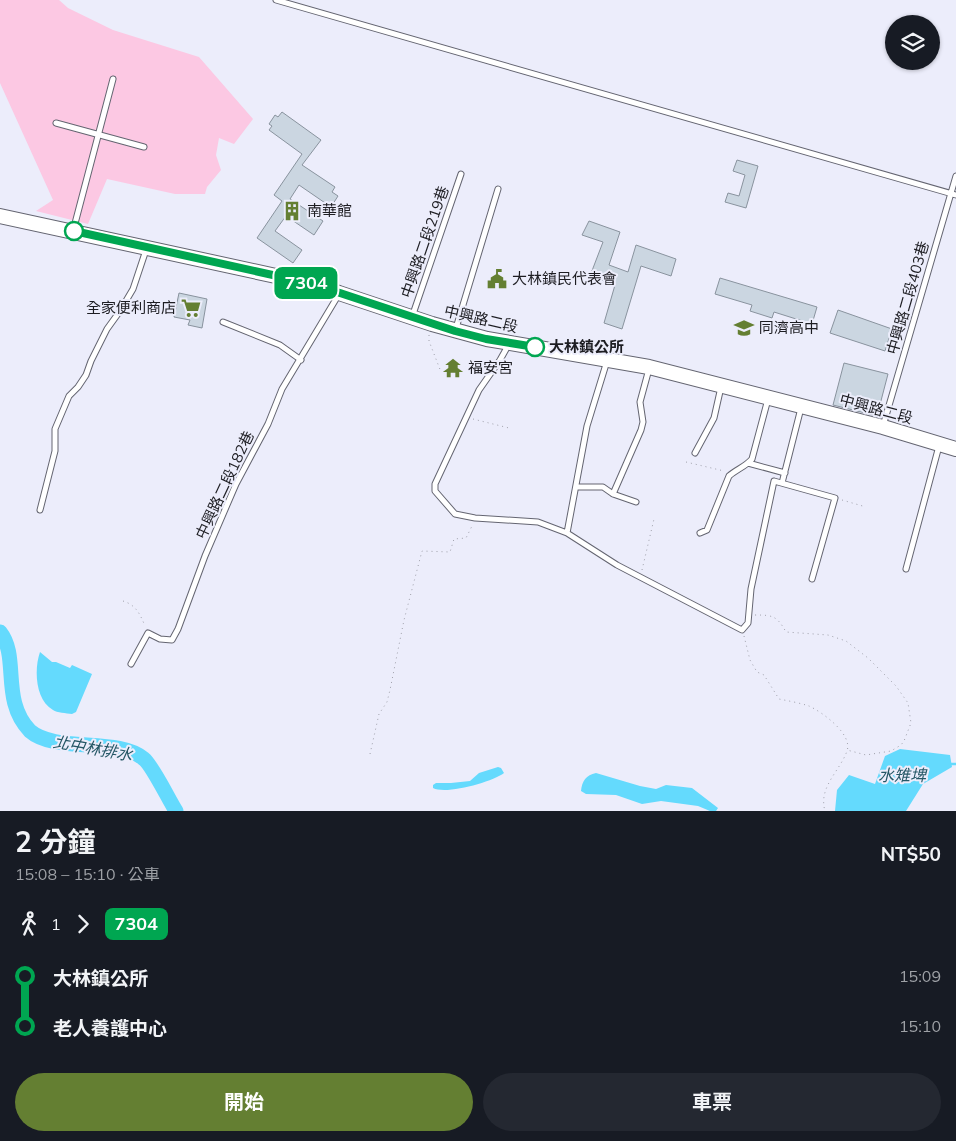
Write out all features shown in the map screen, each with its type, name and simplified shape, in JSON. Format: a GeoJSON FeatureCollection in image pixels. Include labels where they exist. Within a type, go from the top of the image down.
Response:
{"type":"FeatureCollection","features":[{"type":"Feature","properties":{"kind":"main road","name":"中興路二段"},"geometry":{"type":"LineString","coordinates":[[0,216],[300,281],[455,331],[509,344],[649,367],[883,427],[956,449]]}},
{"type":"Feature","properties":{"kind":"lane"},"geometry":{"type":"LineString","coordinates":[[276,0],[954,194]]}},
{"type":"Feature","properties":{"kind":"lane"},"geometry":{"type":"LineString","coordinates":[[73,231],[114,79]]}},
{"type":"Feature","properties":{"kind":"lane"},"geometry":{"type":"LineString","coordinates":[[56,123],[144,147]]}},
{"type":"Feature","properties":{"kind":"lane","name":"中興路二段219巷"},"geometry":{"type":"LineString","coordinates":[[412,318],[461,174]]}},
{"type":"Feature","properties":{"kind":"lane","name":"中興路二段403巷"},"geometry":{"type":"LineString","coordinates":[[883,427],[954,194],[956,176]]}},
{"type":"Feature","properties":{"kind":"lane"},"geometry":{"type":"LineString","coordinates":[[455,331],[498,189]]}},
{"type":"Feature","properties":{"kind":"lane"},"geometry":{"type":"LineString","coordinates":[[40,510],[55,451],[55,429],[69,396],[86,375],[107,329],[133,289],[147,247]]}},
{"type":"Feature","properties":{"kind":"lane","name":"中興路二段182巷"},"geometry":{"type":"LineString","coordinates":[[148,633],[160,639],[172,640],[178,630],[205,556],[236,484],[268,424],[282,389],[340,293]]}},
{"type":"Feature","properties":{"kind":"lane"},"geometry":{"type":"LineString","coordinates":[[223,322],[280,345],[300,360]]}},
{"type":"Feature","properties":{"kind":"lane"},"geometry":{"type":"LineString","coordinates":[[509,344],[479,390],[435,484],[435,491],[455,514],[475,518],[538,522],[567,533],[618,565],[742,630],[748,623],[752,588],[774,481],[835,498],[812,579]]}},
{"type":"Feature","properties":{"kind":"lane"},"geometry":{"type":"LineString","coordinates":[[567,533],[587,426],[608,359]]}},
{"type":"Feature","properties":{"kind":"lane"},"geometry":{"type":"LineString","coordinates":[[613,494],[641,430],[643,422],[640,402],[649,367]]}},
{"type":"Feature","properties":{"kind":"lane"},"geometry":{"type":"LineString","coordinates":[[695,453],[714,418],[721,386]]}},
{"type":"Feature","properties":{"kind":"lane"},"geometry":{"type":"LineString","coordinates":[[700,533],[707,530],[729,476],[748,464],[752,459],[768,399]]}},
{"type":"Feature","properties":{"kind":"lane"},"geometry":{"type":"LineString","coordinates":[[782,483],[801,407]]}},
{"type":"Feature","properties":{"kind":"lane"},"geometry":{"type":"LineString","coordinates":[[906,569],[940,444]]}},
{"type":"Feature","properties":{"kind":"lane"},"geometry":{"type":"LineString","coordinates":[[748,464],[785,473]]}},
{"type":"Feature","properties":{"kind":"lane"},"geometry":{"type":"LineString","coordinates":[[576,487],[603,487],[613,494],[636,502]]}},
{"type":"Feature","properties":{"kind":"lane"},"geometry":{"type":"LineString","coordinates":[[131,664],[148,633]]}},
{"type":"Feature","properties":{"kind":"path"},"geometry":{"type":"LineString","coordinates":[[432,324],[429,341],[441,372]]}},
{"type":"Feature","properties":{"kind":"path"},"geometry":{"type":"LineString","coordinates":[[466,417],[509,428]]}},
{"type":"Feature","properties":{"kind":"path"},"geometry":{"type":"LineString","coordinates":[[686,462],[732,473]]}},
{"type":"Feature","properties":{"kind":"path"},"geometry":{"type":"LineString","coordinates":[[835,498],[866,507]]}},
{"type":"Feature","properties":{"kind":"path"},"geometry":{"type":"LineString","coordinates":[[370,754],[379,714],[387,702],[404,620],[422,551],[450,552],[454,539],[466,538],[475,518]]}},
{"type":"Feature","properties":{"kind":"path"},"geometry":{"type":"LineString","coordinates":[[640,576],[654,518]]}},
{"type":"Feature","properties":{"kind":"path"},"geometry":{"type":"LineString","coordinates":[[123,601],[137,608],[148,633]]}},
{"type":"Feature","properties":{"kind":"path"},"geometry":{"type":"LineString","coordinates":[[749,615],[767,615],[779,620],[786,632],[828,635],[846,641],[868,658],[896,686],[908,703],[911,723],[901,745],[891,751],[866,755],[847,750]]}},
{"type":"Feature","properties":{"kind":"path"},"geometry":{"type":"LineString","coordinates":[[742,630],[750,660],[757,672],[764,675],[779,699],[810,707],[833,722],[845,735],[847,750],[833,774],[825,793],[825,811]]}},
{"type":"Feature","properties":{"kind":"shaded area"},"geometry":{"type":"Polygon","coordinates":[[[0,0],[59,0],[68,8],[113,30],[199,57],[253,119],[234,144],[219,138],[216,155],[221,170],[207,187],[205,194],[175,194],[107,179],[88,224],[36,211],[53,200],[0,83],[0,0]]]}},
{"type":"Feature","properties":{"kind":"water"},"geometry":{"type":"Polygon","coordinates":[[[40,652],[52,662],[70,668],[72,665],[92,674],[76,712],[72,714],[55,711],[43,699],[39,692],[37,675],[40,652]]]}},
{"type":"Feature","properties":{"kind":"water","name":"水雉埤"},"geometry":{"type":"Polygon","coordinates":[[[900,749],[950,755],[952,767],[923,784],[906,811],[835,811],[837,790],[849,775],[875,784],[885,756],[900,749]]]}},
{"type":"Feature","properties":{"kind":"water"},"geometry":{"type":"Polygon","coordinates":[[[498,767],[504,773],[480,784],[448,790],[433,788],[433,785],[436,783],[470,781],[479,773],[498,767]]]}},
{"type":"Feature","properties":{"kind":"water"},"geometry":{"type":"Polygon","coordinates":[[[596,773],[656,789],[666,785],[692,788],[718,808],[716,811],[710,811],[698,806],[661,801],[642,804],[616,795],[586,794],[581,791],[585,779],[596,773]]]}},
{"type":"Feature","properties":{"kind":"building","name":"南華館"},"geometry":{"type":"Polygon","coordinates":[[[282,112],[321,140],[302,165],[335,187],[332,192],[338,196],[331,207],[299,185],[290,199],[323,221],[314,235],[286,216],[275,231],[302,250],[293,263],[257,238],[282,201],[274,195],[302,154],[269,130],[272,126],[269,124],[275,115],[278,117],[282,112]]]}},
{"type":"Feature","properties":{"kind":"building"},"geometry":{"type":"Polygon","coordinates":[[[737,160],[758,166],[746,208],[725,202],[728,193],[739,196],[745,175],[733,171],[737,160]]]}},
{"type":"Feature","properties":{"kind":"building"},"geometry":{"type":"Polygon","coordinates":[[[589,221],[620,232],[609,265],[628,272],[636,245],[676,259],[671,276],[641,266],[622,329],[604,323],[615,285],[590,276],[603,242],[582,235],[589,221]]]}},
{"type":"Feature","properties":{"kind":"building"},"geometry":{"type":"Polygon","coordinates":[[[720,278],[817,307],[812,324],[774,312],[772,318],[750,311],[752,305],[715,294],[720,278]]]}},
{"type":"Feature","properties":{"kind":"building","name":"全家便利商店"},"geometry":{"type":"Polygon","coordinates":[[[179,293],[207,299],[202,328],[188,325],[190,320],[174,317],[179,293]]]}},
{"type":"Feature","properties":{"kind":"building"},"geometry":{"type":"Polygon","coordinates":[[[838,310],[892,329],[885,351],[830,333],[838,310]]]}},
{"type":"Feature","properties":{"kind":"building"},"geometry":{"type":"Polygon","coordinates":[[[844,363],[888,374],[877,416],[833,405],[844,363]]]}},
{"type":"Feature","properties":{"kind":"waterway","name":"北中林排水"},"geometry":{"type":"LineString","coordinates":[[0,632],[6,642],[9,654],[15,706],[21,719],[30,731],[41,738],[55,742],[104,746],[133,752],[144,759],[156,775],[176,811]]}},
{"type":"Feature","properties":{"kind":"waterway"},"geometry":{"type":"LineString","coordinates":[[951,764],[956,764]]}},
{"type":"Feature","properties":{"kind":"bus line","name":"7304"},"geometry":{"type":"LineString","coordinates":[[74,231],[300,281],[455,331],[509,344],[535,347]]}},
{"type":"Feature","properties":{"kind":"place","name":"南華館"},"geometry":{"type":"Point","coordinates":[292,211]}},
{"type":"Feature","properties":{"kind":"place","name":"大林鎮民代表會"},"geometry":{"type":"Point","coordinates":[497,279]}},
{"type":"Feature","properties":{"kind":"place","name":"全家便利商店"},"geometry":{"type":"Point","coordinates":[191,308]}},
{"type":"Feature","properties":{"kind":"place","name":"同濟高中"},"geometry":{"type":"Point","coordinates":[744,328]}},
{"type":"Feature","properties":{"kind":"place","name":"大林鎮公所"},"geometry":{"type":"Point","coordinates":[535,347]}},
{"type":"Feature","properties":{"kind":"place","name":"福安宮"},"geometry":{"type":"Point","coordinates":[453,368]}}]}
